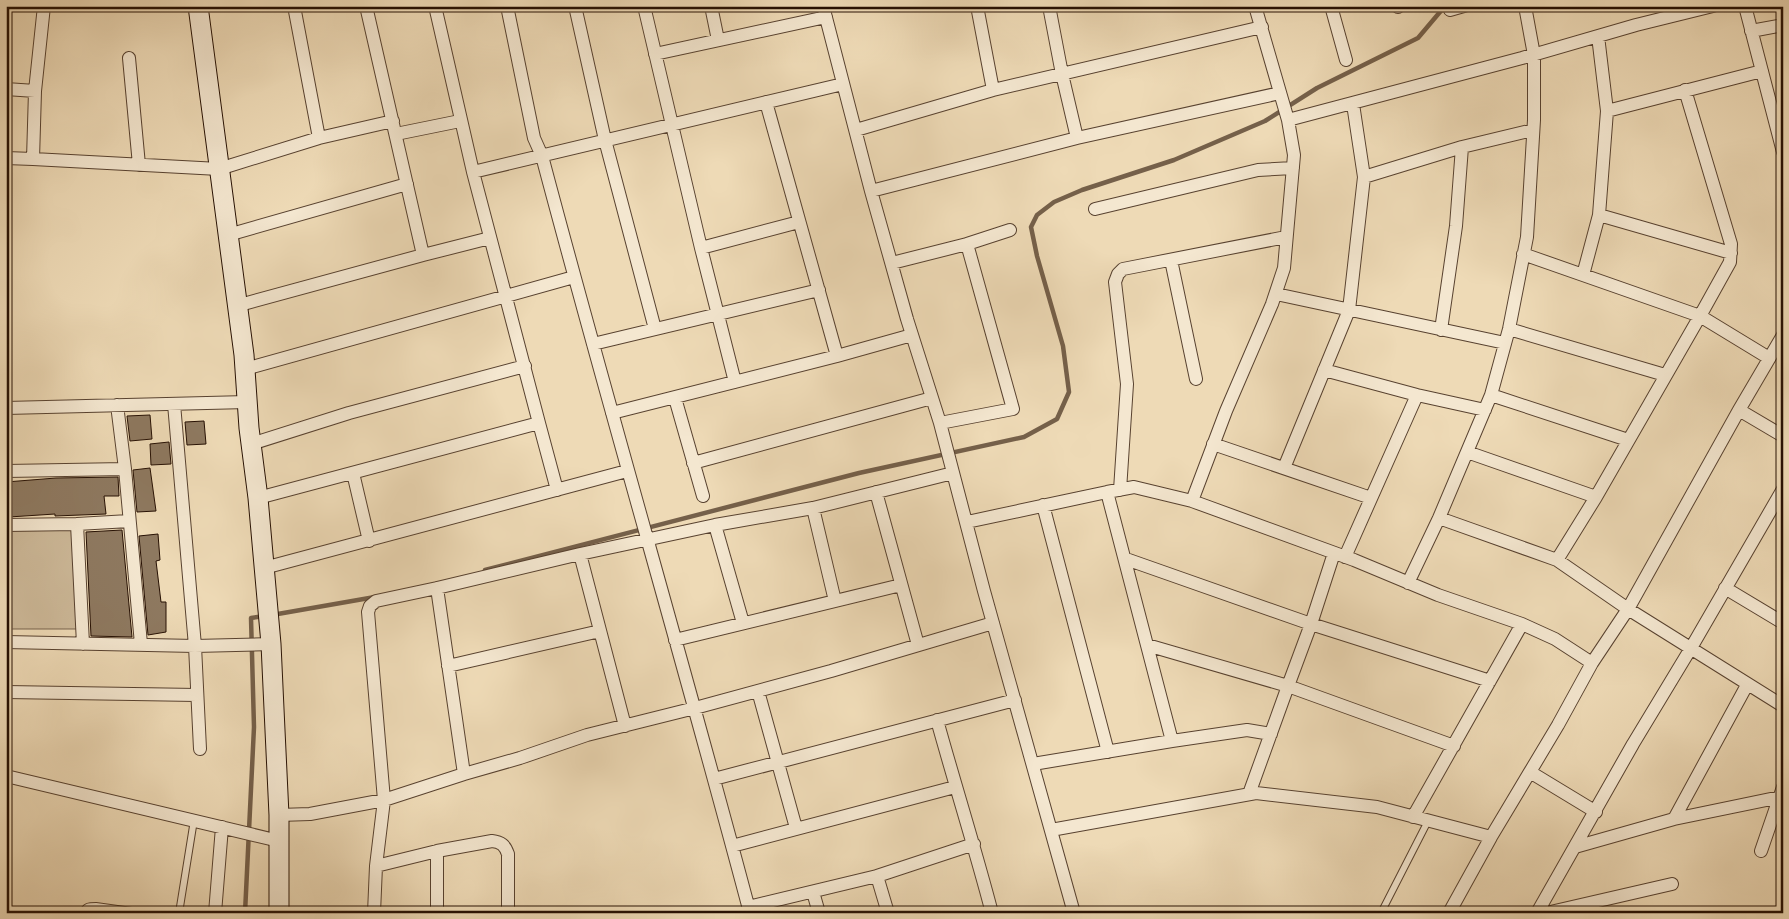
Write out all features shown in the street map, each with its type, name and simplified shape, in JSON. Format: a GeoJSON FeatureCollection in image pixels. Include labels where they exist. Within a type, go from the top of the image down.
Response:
{"type":"FeatureCollection","features":[{"type":"Feature","properties":{"kind":"street"},"geometry":{"type":"LineString","coordinates":[[33,159],[35,91],[44,6]]}},
{"type":"Feature","properties":{"kind":"street"},"geometry":{"type":"LineString","coordinates":[[198,6],[245,369],[251,444],[258,498],[268,616],[264,644],[279,815],[279,913]]}},
{"type":"Feature","properties":{"kind":"street"},"geometry":{"type":"LineString","coordinates":[[294,6],[319,138]]}},
{"type":"Feature","properties":{"kind":"street"},"geometry":{"type":"LineString","coordinates":[[366,6],[423,255]]}},
{"type":"Feature","properties":{"kind":"street"},"geometry":{"type":"LineString","coordinates":[[435,6],[460,121],[557,490]]}},
{"type":"Feature","properties":{"kind":"street"},"geometry":{"type":"LineString","coordinates":[[507,6],[534,138],[542,156],[749,910],[877,876],[974,844]]}},
{"type":"Feature","properties":{"kind":"street"},"geometry":{"type":"LineString","coordinates":[[575,6],[605,140],[655,329]]}},
{"type":"Feature","properties":{"kind":"street"},"geometry":{"type":"LineString","coordinates":[[644,6],[701,248],[735,382]]}},
{"type":"Feature","properties":{"kind":"street"},"geometry":{"type":"LineString","coordinates":[[711,6],[718,40]]}},
{"type":"Feature","properties":{"kind":"street"},"geometry":{"type":"LineString","coordinates":[[977,6],[993,90]]}},
{"type":"Feature","properties":{"kind":"street"},"geometry":{"type":"LineString","coordinates":[[1049,6],[1077,138]]}},
{"type":"Feature","properties":{"kind":"street"},"geometry":{"type":"LineString","coordinates":[[1192,502],[1213,444],[1276,294],[1284,268],[1294,155],[1287,117],[1255,6]]}},
{"type":"Feature","properties":{"kind":"street"},"geometry":{"type":"LineString","coordinates":[[1332,6],[1346,60]]}},
{"type":"Feature","properties":{"kind":"street"},"geometry":{"type":"LineString","coordinates":[[1450,10],[1464,6]]}},
{"type":"Feature","properties":{"kind":"street"},"geometry":{"type":"LineString","coordinates":[[1408,583],[1439,518],[1492,395],[1509,329],[1527,237],[1533,130],[1534,55],[1525,6]]}},
{"type":"Feature","properties":{"kind":"street"},"geometry":{"type":"LineString","coordinates":[[1287,117],[1353,104],[1534,55],[1598,36],[1667,12],[1713,6]]}},
{"type":"Feature","properties":{"kind":"street"},"geometry":{"type":"LineString","coordinates":[[1745,6],[1783,152]]}},
{"type":"Feature","properties":{"kind":"street"},"geometry":{"type":"LineString","coordinates":[[655,54],[718,40],[824,11],[871,191],[912,335],[940,423],[1014,700],[1074,913]]}},
{"type":"Feature","properties":{"kind":"street"},"geometry":{"type":"LineString","coordinates":[[1751,31],[1783,25]]}},
{"type":"Feature","properties":{"kind":"street"},"geometry":{"type":"LineString","coordinates":[[856,130],[993,90],[1262,27]]}},
{"type":"Feature","properties":{"kind":"street"},"geometry":{"type":"LineString","coordinates":[[1583,275],[1599,215],[1607,111],[1598,36]]}},
{"type":"Feature","properties":{"kind":"street"},"geometry":{"type":"LineString","coordinates":[[129,58],[138,165]]}},
{"type":"Feature","properties":{"kind":"street"},"geometry":{"type":"LineString","coordinates":[[1607,111],[1762,71]]}},
{"type":"Feature","properties":{"kind":"street"},"geometry":{"type":"LineString","coordinates":[[473,172],[843,84]]}},
{"type":"Feature","properties":{"kind":"street"},"geometry":{"type":"LineString","coordinates":[[6,89],[35,91]]}},
{"type":"Feature","properties":{"kind":"street"},"geometry":{"type":"LineString","coordinates":[[1557,560],[1596,497],[1730,262],[1731,244],[1685,90]]}},
{"type":"Feature","properties":{"kind":"street"},"geometry":{"type":"LineString","coordinates":[[871,191],[1077,138],[1281,96]]}},
{"type":"Feature","properties":{"kind":"street"},"geometry":{"type":"LineString","coordinates":[[766,102],[837,356]]}},
{"type":"Feature","properties":{"kind":"street"},"geometry":{"type":"LineString","coordinates":[[1284,468],[1348,310],[1364,177],[1353,104]]}},
{"type":"Feature","properties":{"kind":"street"},"geometry":{"type":"LineString","coordinates":[[6,158],[219,169],[319,138],[393,121]]}},
{"type":"Feature","properties":{"kind":"street"},"geometry":{"type":"LineString","coordinates":[[396,134],[460,121]]}},
{"type":"Feature","properties":{"kind":"street"},"geometry":{"type":"LineString","coordinates":[[1364,177],[1462,147],[1533,130]]}},
{"type":"Feature","properties":{"kind":"street"},"geometry":{"type":"LineString","coordinates":[[1441,330],[1456,226],[1462,147]]}},
{"type":"Feature","properties":{"kind":"street"},"geometry":{"type":"LineString","coordinates":[[1095,209],[1258,170],[1293,168]]}},
{"type":"Feature","properties":{"kind":"street"},"geometry":{"type":"LineString","coordinates":[[228,235],[407,184]]}},
{"type":"Feature","properties":{"kind":"street"},"geometry":{"type":"LineString","coordinates":[[1599,215],[1732,253]]}},
{"type":"Feature","properties":{"kind":"street"},"geometry":{"type":"LineString","coordinates":[[701,248],[799,222]]}},
{"type":"Feature","properties":{"kind":"street"},"geometry":{"type":"LineString","coordinates":[[892,263],[967,244],[1010,230]]}},
{"type":"Feature","properties":{"kind":"street"},"geometry":{"type":"LineString","coordinates":[[1172,741],[1126,560],[1114,490],[1127,384],[1115,282],[1118,274],[1123,269],[1286,237]]}},
{"type":"Feature","properties":{"kind":"street"},"geometry":{"type":"LineString","coordinates":[[236,306],[490,238]]}},
{"type":"Feature","properties":{"kind":"street"},"geometry":{"type":"LineString","coordinates":[[940,423],[1013,409],[967,244]]}},
{"type":"Feature","properties":{"kind":"street"},"geometry":{"type":"LineString","coordinates":[[1523,254],[1700,316],[1770,358]]}},
{"type":"Feature","properties":{"kind":"street"},"geometry":{"type":"LineString","coordinates":[[1171,260],[1196,379]]}},
{"type":"Feature","properties":{"kind":"street"},"geometry":{"type":"LineString","coordinates":[[245,369],[574,277]]}},
{"type":"Feature","properties":{"kind":"street"},"geometry":{"type":"LineString","coordinates":[[593,344],[818,290]]}},
{"type":"Feature","properties":{"kind":"street"},"geometry":{"type":"LineString","coordinates":[[1276,294],[1505,343]]}},
{"type":"Feature","properties":{"kind":"street"},"geometry":{"type":"LineString","coordinates":[[1509,329],[1665,375]]}},
{"type":"Feature","properties":{"kind":"street"},"geometry":{"type":"LineString","coordinates":[[612,413],[912,335]]}},
{"type":"Feature","properties":{"kind":"street"},"geometry":{"type":"LineString","coordinates":[[1449,913],[1592,663],[1628,608],[1783,335]]}},
{"type":"Feature","properties":{"kind":"street"},"geometry":{"type":"LineString","coordinates":[[251,444],[349,413],[524,366]]}},
{"type":"Feature","properties":{"kind":"street"},"geometry":{"type":"LineString","coordinates":[[1324,370],[1417,395],[1485,410]]}},
{"type":"Feature","properties":{"kind":"street"},"geometry":{"type":"LineString","coordinates":[[1249,794],[1311,624],[1340,555],[1371,498],[1417,395]]}},
{"type":"Feature","properties":{"kind":"street"},"geometry":{"type":"LineString","coordinates":[[1492,395],[1628,440]]}},
{"type":"Feature","properties":{"kind":"street"},"geometry":{"type":"LineString","coordinates":[[675,398],[703,496]]}},
{"type":"Feature","properties":{"kind":"street"},"geometry":{"type":"LineString","coordinates":[[693,463],[932,398]]}},
{"type":"Feature","properties":{"kind":"street"},"geometry":{"type":"LineString","coordinates":[[6,408],[248,402]]}},
{"type":"Feature","properties":{"kind":"street"},"geometry":{"type":"LineString","coordinates":[[174,404],[195,646],[200,749]]}},
{"type":"Feature","properties":{"kind":"street"},"geometry":{"type":"LineString","coordinates":[[117,406],[125,469],[141,644]]}},
{"type":"Feature","properties":{"kind":"street"},"geometry":{"type":"LineString","coordinates":[[1739,410],[1783,436]]}},
{"type":"Feature","properties":{"kind":"street"},"geometry":{"type":"LineString","coordinates":[[258,498],[539,423]]}},
{"type":"Feature","properties":{"kind":"street"},"geometry":{"type":"LineString","coordinates":[[1213,444],[1371,498]]}},
{"type":"Feature","properties":{"kind":"street"},"geometry":{"type":"LineString","coordinates":[[1467,452],[1596,497]]}},
{"type":"Feature","properties":{"kind":"street"},"geometry":{"type":"LineString","coordinates":[[6,471],[125,469]]}},
{"type":"Feature","properties":{"kind":"street"},"geometry":{"type":"LineString","coordinates":[[264,568],[627,471]]}},
{"type":"Feature","properties":{"kind":"street"},"geometry":{"type":"LineString","coordinates":[[353,473],[369,541]]}},
{"type":"Feature","properties":{"kind":"street"},"geometry":{"type":"LineString","coordinates":[[374,913],[376,866],[384,800],[368,612],[370,606],[376,601],[646,537],[813,508],[953,473]]}},
{"type":"Feature","properties":{"kind":"street"},"geometry":{"type":"LineString","coordinates":[[967,522],[1134,487],[1192,502],[1340,555],[1408,583],[1522,624],[1555,639],[1592,663]]}},
{"type":"Feature","properties":{"kind":"street"},"geometry":{"type":"LineString","coordinates":[[1537,913],[1633,744],[1725,588],[1778,507],[1783,489]]}},
{"type":"Feature","properties":{"kind":"street"},"geometry":{"type":"LineString","coordinates":[[876,492],[918,645]]}},
{"type":"Feature","properties":{"kind":"street"},"geometry":{"type":"LineString","coordinates":[[1043,505],[1108,752]]}},
{"type":"Feature","properties":{"kind":"street"},"geometry":{"type":"LineString","coordinates":[[813,508],[835,601]]}},
{"type":"Feature","properties":{"kind":"street"},"geometry":{"type":"LineString","coordinates":[[1439,518],[1557,560],[1747,685],[1783,706]]}},
{"type":"Feature","properties":{"kind":"street"},"geometry":{"type":"LineString","coordinates":[[6,525],[129,521]]}},
{"type":"Feature","properties":{"kind":"street"},"geometry":{"type":"LineString","coordinates":[[77,524],[83,644]]}},
{"type":"Feature","properties":{"kind":"street"},"geometry":{"type":"LineString","coordinates":[[715,525],[743,624]]}},
{"type":"Feature","properties":{"kind":"street"},"geometry":{"type":"LineString","coordinates":[[580,554],[625,726]]}},
{"type":"Feature","properties":{"kind":"street"},"geometry":{"type":"LineString","coordinates":[[1126,560],[1311,624],[1490,681]]}},
{"type":"Feature","properties":{"kind":"street"},"geometry":{"type":"LineString","coordinates":[[675,640],[901,585]]}},
{"type":"Feature","properties":{"kind":"street"},"geometry":{"type":"LineString","coordinates":[[437,588],[464,774]]}},
{"type":"Feature","properties":{"kind":"street"},"geometry":{"type":"LineString","coordinates":[[1725,588],[1782,620]]}},
{"type":"Feature","properties":{"kind":"street"},"geometry":{"type":"LineString","coordinates":[[279,815],[310,814],[384,800],[587,735],[758,691],[993,623]]}},
{"type":"Feature","properties":{"kind":"street"},"geometry":{"type":"LineString","coordinates":[[1413,817],[1522,624]]}},
{"type":"Feature","properties":{"kind":"street"},"geometry":{"type":"LineString","coordinates":[[448,666],[600,631]]}},
{"type":"Feature","properties":{"kind":"street"},"geometry":{"type":"LineString","coordinates":[[6,642],[195,646],[264,644]]}},
{"type":"Feature","properties":{"kind":"street"},"geometry":{"type":"LineString","coordinates":[[1147,645],[1288,686],[1454,746]]}},
{"type":"Feature","properties":{"kind":"street"},"geometry":{"type":"LineString","coordinates":[[1674,819],[1747,685]]}},
{"type":"Feature","properties":{"kind":"street"},"geometry":{"type":"LineString","coordinates":[[758,691],[796,828]]}},
{"type":"Feature","properties":{"kind":"street"},"geometry":{"type":"LineString","coordinates":[[6,692],[197,696]]}},
{"type":"Feature","properties":{"kind":"street"},"geometry":{"type":"LineString","coordinates":[[714,779],[1014,700]]}},
{"type":"Feature","properties":{"kind":"street"},"geometry":{"type":"LineString","coordinates":[[937,720],[955,788],[974,844],[992,913]]}},
{"type":"Feature","properties":{"kind":"street"},"geometry":{"type":"LineString","coordinates":[[1033,764],[1247,730],[1271,734]]}},
{"type":"Feature","properties":{"kind":"street"},"geometry":{"type":"LineString","coordinates":[[1530,772],[1596,812]]}},
{"type":"Feature","properties":{"kind":"street"},"geometry":{"type":"LineString","coordinates":[[6,776],[279,841]]}},
{"type":"Feature","properties":{"kind":"street"},"geometry":{"type":"LineString","coordinates":[[732,846],[955,788]]}},
{"type":"Feature","properties":{"kind":"street"},"geometry":{"type":"LineString","coordinates":[[1051,830],[1256,792],[1377,808],[1491,837]]}},
{"type":"Feature","properties":{"kind":"street"},"geometry":{"type":"LineString","coordinates":[[1575,847],[1674,819],[1781,792]]}},
{"type":"Feature","properties":{"kind":"street"},"geometry":{"type":"LineString","coordinates":[[1761,851],[1781,792]]}},
{"type":"Feature","properties":{"kind":"street"},"geometry":{"type":"LineString","coordinates":[[215,913],[222,827]]}},
{"type":"Feature","properties":{"kind":"street"},"geometry":{"type":"LineString","coordinates":[[376,866],[437,851],[492,841],[500,842],[508,854],[508,913]]}},
{"type":"Feature","properties":{"kind":"street"},"geometry":{"type":"LineString","coordinates":[[437,851],[437,913]]}},
{"type":"Feature","properties":{"kind":"street"},"geometry":{"type":"LineString","coordinates":[[877,876],[888,913]]}},
{"type":"Feature","properties":{"kind":"street"},"geometry":{"type":"LineString","coordinates":[[1546,913],[1672,884]]}},
{"type":"Feature","properties":{"kind":"street"},"geometry":{"type":"LineString","coordinates":[[813,892],[819,913]]}},
{"type":"Feature","properties":{"kind":"lane"},"geometry":{"type":"LineString","coordinates":[[178,913],[194,820]]}},
{"type":"Feature","properties":{"kind":"lane"},"geometry":{"type":"LineString","coordinates":[[1383,909],[1428,821]]}},
{"type":"Feature","properties":{"kind":"lane"},"geometry":{"type":"LineString","coordinates":[[83,913],[84,909],[88,906],[146,913]]}},
{"type":"Feature","properties":{"kind":"shaded area"},"geometry":{"type":"Polygon","coordinates":[[[8,527],[75,528],[79,629],[10,629],[8,527]]]}},
{"type":"Feature","properties":{"kind":"building"},"geometry":{"type":"Polygon","coordinates":[[[150,415],[152,439],[130,441],[127,416],[150,415]]]}},
{"type":"Feature","properties":{"kind":"building"},"geometry":{"type":"Polygon","coordinates":[[[204,421],[206,444],[187,445],[185,422],[204,421]]]}},
{"type":"Feature","properties":{"kind":"building"},"geometry":{"type":"Polygon","coordinates":[[[169,442],[171,464],[151,465],[150,444],[169,442]]]}},
{"type":"Feature","properties":{"kind":"building"},"geometry":{"type":"Polygon","coordinates":[[[150,468],[156,511],[137,512],[133,470],[150,468]]]}},
{"type":"Feature","properties":{"kind":"building"},"geometry":{"type":"Polygon","coordinates":[[[118,477],[119,496],[104,496],[106,514],[55,516],[55,514],[9,517],[8,500],[6,500],[6,482],[56,478],[118,477]]]}},
{"type":"Feature","properties":{"kind":"building"},"geometry":{"type":"Polygon","coordinates":[[[122,530],[132,637],[91,636],[86,532],[122,530]]]}},
{"type":"Feature","properties":{"kind":"building"},"geometry":{"type":"Polygon","coordinates":[[[158,534],[160,560],[156,561],[161,602],[166,602],[166,632],[148,635],[139,536],[158,534]]]}},
{"type":"Feature","properties":{"kind":"waterway"},"geometry":{"type":"LineString","coordinates":[[485,570],[859,473],[1024,437],[1057,419],[1069,392],[1063,346],[1037,256],[1031,227],[1037,215],[1054,202],[1082,190],[1174,160],[1265,121],[1317,88],[1418,38],[1445,6]]}},
{"type":"Feature","properties":{"kind":"waterway"},"geometry":{"type":"LineString","coordinates":[[272,615],[375,597]]}},
{"type":"Feature","properties":{"kind":"waterway"},"geometry":{"type":"LineString","coordinates":[[245,913],[254,727],[251,618],[264,616]]}}]}
